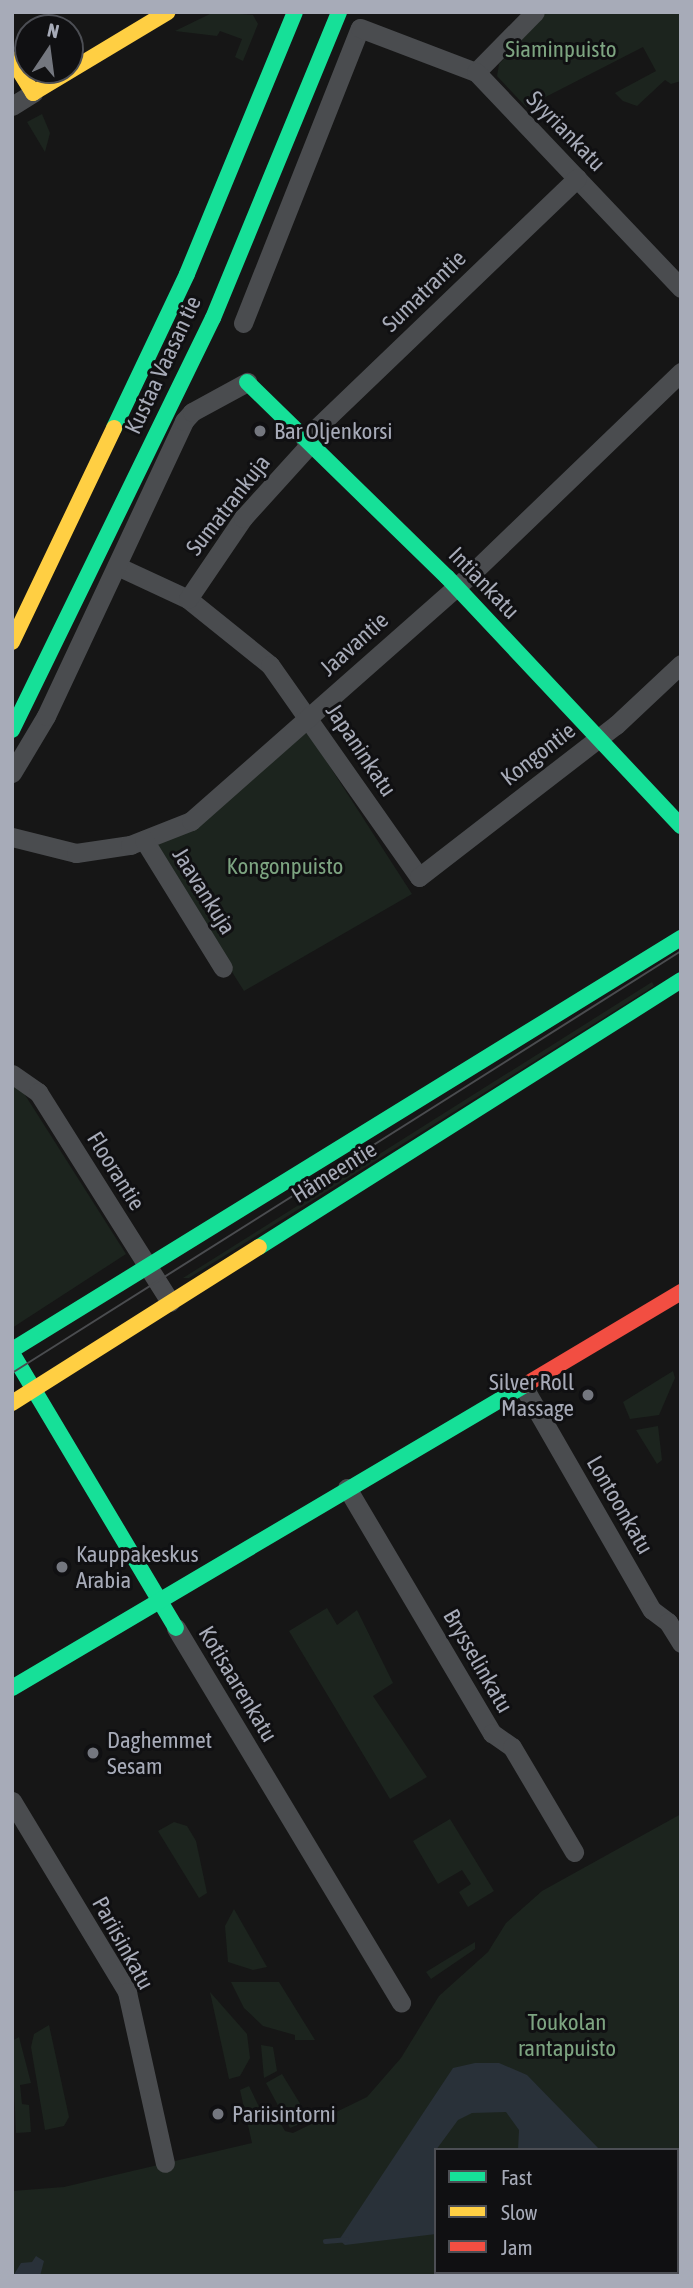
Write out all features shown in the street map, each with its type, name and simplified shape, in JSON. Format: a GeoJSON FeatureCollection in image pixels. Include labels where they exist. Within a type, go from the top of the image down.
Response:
{"type":"FeatureCollection","features":[{"type":"Feature","properties":{"kind":"main road"},"geometry":{"type":"LineString","coordinates":[[12,59],[33,93],[168,12]]}},
{"type":"Feature","properties":{"kind":"main road","name":"Kustaa Vaasan tie"},"geometry":{"type":"LineString","coordinates":[[12,642],[187,274],[295,12]]}},
{"type":"Feature","properties":{"kind":"main road","name":"Kustaa Vaasan tie"},"geometry":{"type":"LineString","coordinates":[[12,730],[210,326],[339,12]]}},
{"type":"Feature","properties":{"kind":"main road","name":"Intiankatu"},"geometry":{"type":"LineString","coordinates":[[247,382],[256,386],[308,442],[456,586],[601,736],[681,826]]}},
{"type":"Feature","properties":{"kind":"main road"},"geometry":{"type":"LineString","coordinates":[[675,941],[681,965]]}},
{"type":"Feature","properties":{"kind":"main road","name":"Hämeentie"},"geometry":{"type":"LineString","coordinates":[[12,1352],[675,941]]}},
{"type":"Feature","properties":{"kind":"main road","name":"Hämeentie"},"geometry":{"type":"LineString","coordinates":[[12,1403],[681,980]]}},
{"type":"Feature","properties":{"kind":"main road"},"geometry":{"type":"LineString","coordinates":[[12,1688],[681,1292]]}},
{"type":"Feature","properties":{"kind":"main road","name":"Kotisaarenkatu"},"geometry":{"type":"LineString","coordinates":[[12,1352],[176,1628]]}},
{"type":"Feature","properties":{"kind":"street"},"geometry":{"type":"LineString","coordinates":[[476,72],[535,12]]}},
{"type":"Feature","properties":{"kind":"street"},"geometry":{"type":"LineString","coordinates":[[243,323],[361,24]]}},
{"type":"Feature","properties":{"kind":"street","name":"Syyriankatu"},"geometry":{"type":"LineString","coordinates":[[361,24],[476,72],[681,288]]}},
{"type":"Feature","properties":{"kind":"street"},"geometry":{"type":"LineString","coordinates":[[12,106],[33,93]]}},
{"type":"Feature","properties":{"kind":"street","name":"Sumatrantie"},"geometry":{"type":"LineString","coordinates":[[308,442],[577,178]]}},
{"type":"Feature","properties":{"kind":"street","name":"Jaavantie"},"geometry":{"type":"LineString","coordinates":[[12,837],[76,853],[144,840],[191,821],[456,586],[681,372]]}},
{"type":"Feature","properties":{"kind":"street","name":"Kustaa Vaasan tie"},"geometry":{"type":"LineString","coordinates":[[12,773],[46,716],[184,421],[192,412],[247,382]]}},
{"type":"Feature","properties":{"kind":"street","name":"Sumatrankuja"},"geometry":{"type":"LineString","coordinates":[[188,599],[243,518],[308,442]]}},
{"type":"Feature","properties":{"kind":"street","name":"Japaninkatu"},"geometry":{"type":"LineString","coordinates":[[117,566],[188,599],[270,665],[419,877]]}},
{"type":"Feature","properties":{"kind":"street","name":"Kongontie"},"geometry":{"type":"LineString","coordinates":[[419,877],[601,736],[681,664]]}},
{"type":"Feature","properties":{"kind":"street","name":"Jaavankuja"},"geometry":{"type":"LineString","coordinates":[[144,840],[223,968]]}},
{"type":"Feature","properties":{"kind":"street","name":"Floorantie"},"geometry":{"type":"LineString","coordinates":[[12,1074],[38,1092],[170,1302]]}},
{"type":"Feature","properties":{"kind":"street","name":"Lontoonkatu"},"geometry":{"type":"LineString","coordinates":[[523,1386],[652,1610],[668,1622],[681,1643]]}},
{"type":"Feature","properties":{"kind":"street","name":"Brysselinkatu"},"geometry":{"type":"LineString","coordinates":[[347,1488],[492,1734],[512,1747],[574,1852]]}},
{"type":"Feature","properties":{"kind":"street","name":"Kotisaarenkatu"},"geometry":{"type":"LineString","coordinates":[[176,1628],[401,2003]]}},
{"type":"Feature","properties":{"kind":"street","name":"Pariisinkatu"},"geometry":{"type":"LineString","coordinates":[[12,1801],[127,1992],[165,2163]]}},
{"type":"Feature","properties":{"kind":"green space"},"geometry":{"type":"Polygon","coordinates":[[[214,12],[253,15],[258,24],[243,61],[235,57],[242,39],[220,31],[217,36],[175,31],[214,12]]]}},
{"type":"Feature","properties":{"kind":"green space","name":"Siaminpuisto"},"geometry":{"type":"Polygon","coordinates":[[[546,12],[681,12],[681,81],[671,84],[665,80],[637,106],[623,101],[615,93],[656,71],[643,47],[526,107],[497,76],[499,64],[546,12]]]}},
{"type":"Feature","properties":{"kind":"green space"},"geometry":{"type":"Polygon","coordinates":[[[42,114],[50,133],[45,152],[27,122],[42,114]]]}},
{"type":"Feature","properties":{"kind":"green space","name":"Kongonpuisto"},"geometry":{"type":"Polygon","coordinates":[[[305,728],[412,894],[244,991],[154,848],[305,728]]]}},
{"type":"Feature","properties":{"kind":"green space"},"geometry":{"type":"Polygon","coordinates":[[[652,982],[654,986],[189,1278],[183,1278],[652,982]]]}},
{"type":"Feature","properties":{"kind":"green space"},"geometry":{"type":"Polygon","coordinates":[[[12,1083],[20,1087],[126,1254],[12,1328],[12,1083]]]}},
{"type":"Feature","properties":{"kind":"green space"},"geometry":{"type":"Polygon","coordinates":[[[673,1371],[675,1378],[659,1415],[630,1419],[623,1402],[673,1371]]]}},
{"type":"Feature","properties":{"kind":"green space"},"geometry":{"type":"Polygon","coordinates":[[[658,1426],[662,1460],[657,1464],[636,1430],[658,1426]]]}},
{"type":"Feature","properties":{"kind":"green space"},"geometry":{"type":"Polygon","coordinates":[[[327,1608],[337,1625],[357,1610],[393,1683],[373,1696],[427,1777],[390,1799],[289,1631],[327,1608]]]}},
{"type":"Feature","properties":{"kind":"green space","name":"Toukolan rantapuisto"},"geometry":{"type":"Polygon","coordinates":[[[681,1814],[681,2276],[12,2276],[12,2191],[64,2187],[252,2143],[240,2090],[249,2086],[261,2111],[272,2109],[285,2131],[293,2133],[367,2097],[401,2058],[439,1996],[488,1952],[506,1923],[542,1891],[681,1814]]]}},
{"type":"Feature","properties":{"kind":"green space"},"geometry":{"type":"Polygon","coordinates":[[[450,1819],[494,1891],[468,1907],[459,1892],[471,1884],[462,1870],[438,1884],[413,1841],[450,1819]]]}},
{"type":"Feature","properties":{"kind":"green space"},"geometry":{"type":"Polygon","coordinates":[[[174,1822],[187,1826],[196,1841],[207,1893],[199,1898],[158,1831],[174,1822]]]}},
{"type":"Feature","properties":{"kind":"green space"},"geometry":{"type":"Polygon","coordinates":[[[234,1909],[267,1967],[253,1970],[228,1962],[225,1926],[234,1909]]]}},
{"type":"Feature","properties":{"kind":"green space"},"geometry":{"type":"Polygon","coordinates":[[[475,1942],[475,1949],[431,1979],[426,1972],[475,1942]]]}},
{"type":"Feature","properties":{"kind":"green space"},"geometry":{"type":"Polygon","coordinates":[[[231,1982],[279,1982],[315,2040],[295,2040],[295,2035],[263,2026],[244,2008],[231,1982]]]}},
{"type":"Feature","properties":{"kind":"green space"},"geometry":{"type":"Polygon","coordinates":[[[210,1992],[247,2034],[250,2058],[240,2076],[229,2079],[210,1992]]]}},
{"type":"Feature","properties":{"kind":"green space"},"geometry":{"type":"Polygon","coordinates":[[[49,2025],[69,2117],[64,2126],[45,2130],[31,2047],[34,2034],[49,2025]]]}},
{"type":"Feature","properties":{"kind":"green space"},"geometry":{"type":"Polygon","coordinates":[[[19,2037],[31,2083],[20,2085],[22,2104],[29,2105],[31,2132],[16,2133],[12,2041],[19,2037]]]}},
{"type":"Feature","properties":{"kind":"green space"},"geometry":{"type":"Polygon","coordinates":[[[261,2045],[273,2047],[277,2071],[264,2078],[261,2045]]]}},
{"type":"Feature","properties":{"kind":"green space"},"geometry":{"type":"Polygon","coordinates":[[[282,2074],[310,2120],[290,2128],[266,2083],[282,2074]]]}},
{"type":"Feature","properties":{"kind":"shaded area"},"geometry":{"type":"Polygon","coordinates":[[[475,2063],[499,2063],[527,2075],[598,2148],[518,2148],[519,2130],[506,2112],[472,2113],[458,2120],[437,2148],[434,2148],[434,2234],[345,2245],[339,2240],[453,2068],[475,2063]]]}},
{"type":"Feature","properties":{"kind":"shaded area"},"geometry":{"type":"Polygon","coordinates":[[[36,2256],[44,2261],[40,2276],[13,2276],[21,2263],[32,2262],[36,2256]]]}},
{"type":"Feature","properties":{"kind":"waterway"},"geometry":{"type":"LineString","coordinates":[[325,2241],[346,2239]]}},
{"type":"Feature","properties":{"kind":"tram line"},"geometry":{"type":"LineString","coordinates":[[12,1373],[681,951]]}},
{"type":"Feature","properties":{"kind":"traffic: fast"},"geometry":{"type":"LineString","coordinates":[[114,428],[187,274],[295,12]]}},
{"type":"Feature","properties":{"kind":"traffic: fast"},"geometry":{"type":"LineString","coordinates":[[12,730],[213,318],[339,12]]}},
{"type":"Feature","properties":{"kind":"traffic: fast"},"geometry":{"type":"LineString","coordinates":[[247,382],[447,577],[681,826]]}},
{"type":"Feature","properties":{"kind":"traffic: fast"},"geometry":{"type":"LineString","coordinates":[[12,1350],[681,938]]}},
{"type":"Feature","properties":{"kind":"traffic: fast"},"geometry":{"type":"LineString","coordinates":[[259,1247],[681,980]]}},
{"type":"Feature","properties":{"kind":"traffic: fast"},"geometry":{"type":"LineString","coordinates":[[12,1353],[176,1628]]}},
{"type":"Feature","properties":{"kind":"traffic: fast"},"geometry":{"type":"LineString","coordinates":[[12,1688],[525,1385]]}},
{"type":"Feature","properties":{"kind":"traffic: slow"},"geometry":{"type":"LineString","coordinates":[[12,59],[33,93],[168,12]]}},
{"type":"Feature","properties":{"kind":"traffic: slow"},"geometry":{"type":"LineString","coordinates":[[12,642],[114,428]]}},
{"type":"Feature","properties":{"kind":"traffic: slow"},"geometry":{"type":"LineString","coordinates":[[12,1403],[259,1247]]}},
{"type":"Feature","properties":{"kind":"traffic: jam"},"geometry":{"type":"LineString","coordinates":[[525,1385],[681,1292]]}},
{"type":"Feature","properties":{"kind":"place","name":"Bar Oljenkorsi"},"geometry":{"type":"Point","coordinates":[260,431]}},
{"type":"Feature","properties":{"kind":"place","name":"Silver Roll Massage"},"geometry":{"type":"Point","coordinates":[588,1395]}},
{"type":"Feature","properties":{"kind":"place","name":"Kauppakeskus Arabia"},"geometry":{"type":"Point","coordinates":[62,1567]}},
{"type":"Feature","properties":{"kind":"place","name":"Daghemmet Sesam"},"geometry":{"type":"Point","coordinates":[93,1753]}},
{"type":"Feature","properties":{"kind":"place","name":"Pariisintorni"},"geometry":{"type":"Point","coordinates":[218,2114]}}]}
